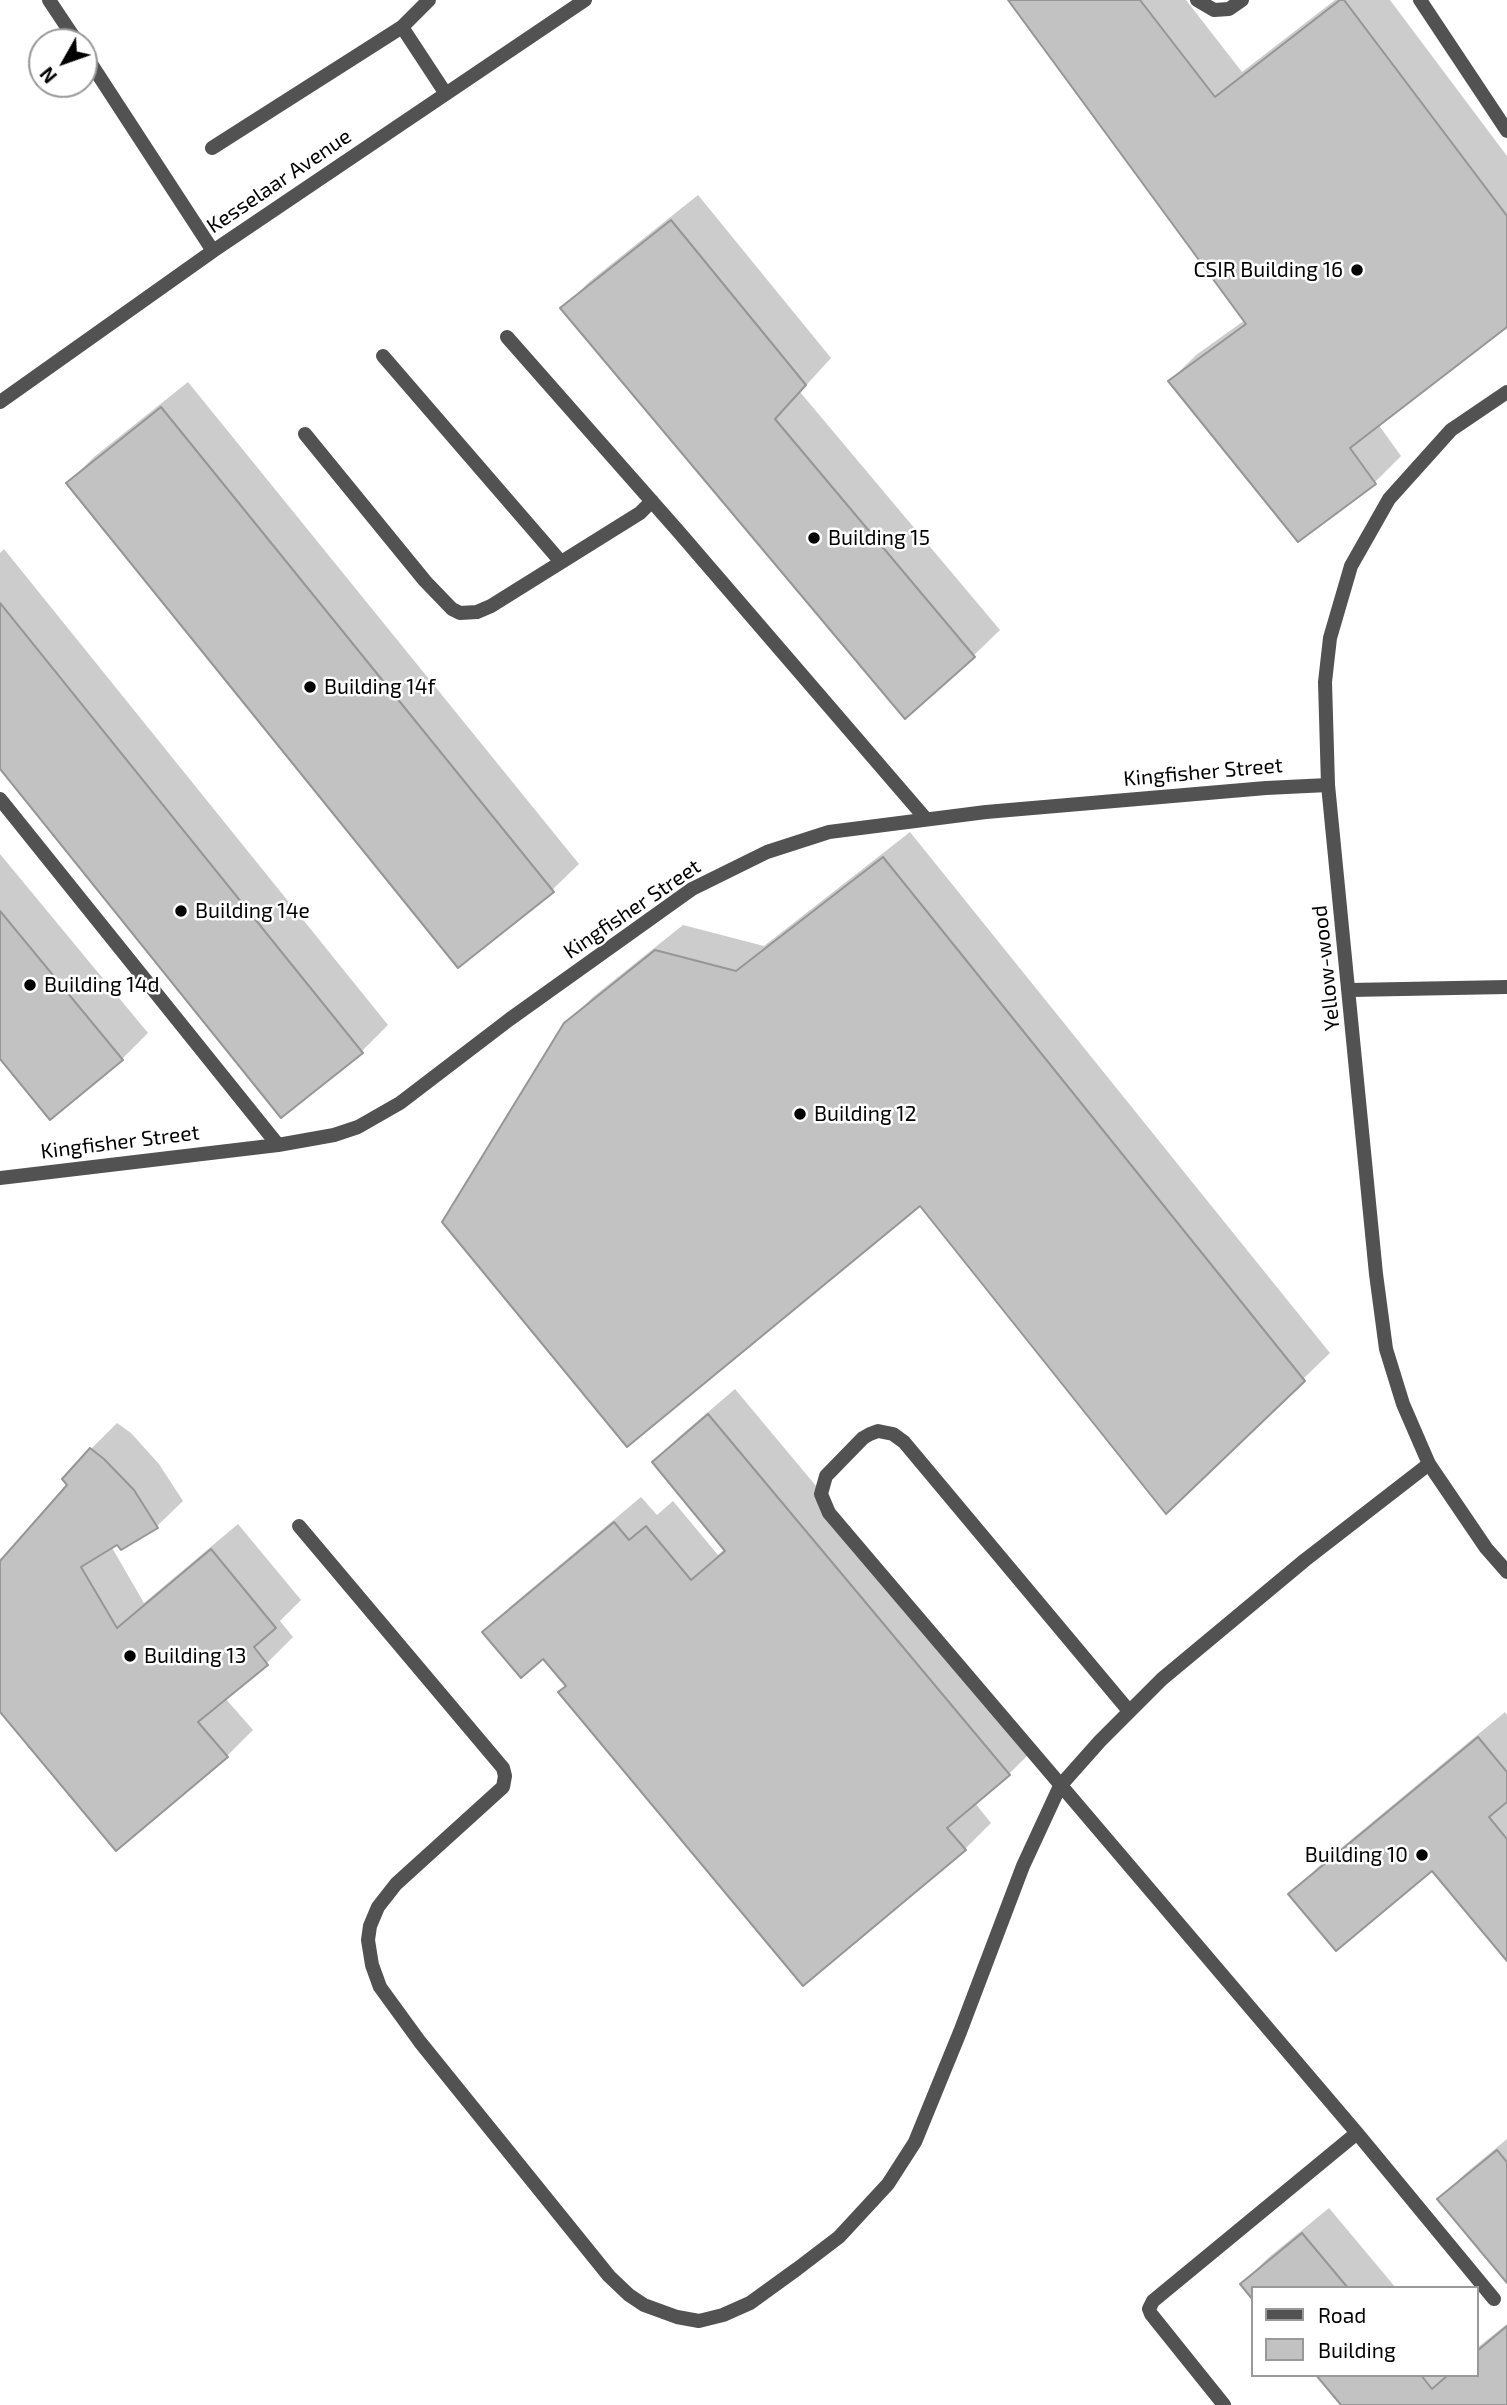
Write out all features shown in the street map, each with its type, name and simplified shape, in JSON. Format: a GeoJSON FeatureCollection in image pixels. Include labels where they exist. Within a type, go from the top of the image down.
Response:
{"type":"FeatureCollection","features":[{"type":"Feature","properties":{"kind":"street"},"geometry":{"type":"LineString","coordinates":[[49,0],[68,28]]}},
{"type":"Feature","properties":{"kind":"street"},"geometry":{"type":"LineString","coordinates":[[212,148],[402,27],[429,0]]}},
{"type":"Feature","properties":{"kind":"street","name":"Kesselaar Avenue"},"geometry":{"type":"LineString","coordinates":[[0,402],[213,251],[586,0]]}},
{"type":"Feature","properties":{"kind":"street"},"geometry":{"type":"LineString","coordinates":[[1197,0],[1214,10],[1229,9],[1242,0]]}},
{"type":"Feature","properties":{"kind":"street"},"geometry":{"type":"LineString","coordinates":[[1420,0],[1507,131]]}},
{"type":"Feature","properties":{"kind":"street"},"geometry":{"type":"LineString","coordinates":[[402,27],[446,94]]}},
{"type":"Feature","properties":{"kind":"street"},"geometry":{"type":"LineString","coordinates":[[98,74],[213,251]]}},
{"type":"Feature","properties":{"kind":"street"},"geometry":{"type":"LineString","coordinates":[[507,337],[926,819]]}},
{"type":"Feature","properties":{"kind":"street"},"geometry":{"type":"LineString","coordinates":[[383,356],[561,562]]}},
{"type":"Feature","properties":{"kind":"street","name":"Yellow-wood"},"geometry":{"type":"LineString","coordinates":[[1507,392],[1451,430],[1389,499],[1351,566],[1330,638],[1325,682],[1328,785],[1386,1349],[1403,1404],[1429,1464],[1486,1548],[1507,1572]]}},
{"type":"Feature","properties":{"kind":"street"},"geometry":{"type":"LineString","coordinates":[[305,434],[425,581],[452,609],[460,613],[477,612],[491,606],[640,513],[652,501]]}},
{"type":"Feature","properties":{"kind":"street","name":"Kingfisher Street"},"geometry":{"type":"LineString","coordinates":[[0,1178],[278,1144],[334,1135],[358,1126],[386,1113],[510,1019],[692,889],[766,852],[829,832],[1072,804],[1328,785]]}},
{"type":"Feature","properties":{"kind":"street"},"geometry":{"type":"LineString","coordinates":[[0,799],[278,1144]]}},
{"type":"Feature","properties":{"kind":"street"},"geometry":{"type":"LineString","coordinates":[[1350,990],[1507,987]]}},
{"type":"Feature","properties":{"kind":"street"},"geometry":{"type":"LineString","coordinates":[[1129,1711],[905,1442],[893,1434],[870,1434],[826,1476],[821,1494],[829,1513],[1357,2133],[1494,2299]]}},
{"type":"Feature","properties":{"kind":"street"},"geometry":{"type":"LineString","coordinates":[[299,1526],[503,1768],[505,1776],[503,1787],[396,1884],[378,1907],[370,1926],[368,1940],[372,1965],[380,1987],[420,2042],[609,2276],[629,2295],[659,2312],[699,2321],[723,2315],[750,2303],[839,2237],[880,2195],[915,2142],[1027,1855],[1060,1786],[1162,1679],[1285,1576],[1429,1464]]}},
{"type":"Feature","properties":{"kind":"street"},"geometry":{"type":"LineString","coordinates":[[1224,2405],[1149,2309],[1153,2301],[1357,2133]]}},
{"type":"Feature","properties":{"kind":"building","name":"CSIR Building 16"},"geometry":{"type":"Polygon","coordinates":[[[1008,0],[1140,0],[1215,97],[1340,0],[1344,0],[1507,216],[1507,327],[1350,448],[1376,484],[1298,542],[1168,381],[1246,324],[1008,0]]]}},
{"type":"Feature","properties":{"kind":"building","name":"Building 15"},"geometry":{"type":"Polygon","coordinates":[[[671,220],[806,385],[775,419],[975,657],[905,719],[560,308],[671,220]]]}},
{"type":"Feature","properties":{"kind":"building","name":"Building 14f"},"geometry":{"type":"Polygon","coordinates":[[[161,407],[554,892],[458,968],[66,483],[161,407]]]}},
{"type":"Feature","properties":{"kind":"building","name":"Building 14e"},"geometry":{"type":"Polygon","coordinates":[[[0,603],[363,1053],[281,1118],[0,769],[0,603]]]}},
{"type":"Feature","properties":{"kind":"building","name":"Building 12"},"geometry":{"type":"Polygon","coordinates":[[[883,857],[1305,1381],[1166,1514],[920,1206],[627,1447],[442,1222],[564,1023],[655,950],[736,971],[883,857]]]}},
{"type":"Feature","properties":{"kind":"building","name":"Building 14d"},"geometry":{"type":"Polygon","coordinates":[[[0,911],[123,1060],[50,1120],[0,1059],[0,911]]]}},
{"type":"Feature","properties":{"kind":"building"},"geometry":{"type":"Polygon","coordinates":[[[708,1414],[1010,1775],[947,1828],[966,1850],[803,1986],[558,1692],[566,1686],[543,1659],[521,1678],[482,1632],[614,1522],[629,1540],[646,1526],[691,1580],[725,1551],[652,1462],[708,1414]]]}},
{"type":"Feature","properties":{"kind":"building","name":"Building 13"},"geometry":{"type":"Polygon","coordinates":[[[90,1448],[134,1490],[158,1528],[121,1550],[117,1545],[81,1567],[117,1628],[211,1549],[276,1628],[254,1647],[268,1665],[198,1722],[228,1757],[116,1851],[0,1712],[0,1561],[67,1485],[62,1479],[90,1448]]]}},
{"type":"Feature","properties":{"kind":"building","name":"Building 10"},"geometry":{"type":"Polygon","coordinates":[[[1478,1737],[1507,1772],[1507,1802],[1489,1817],[1507,1839],[1507,1961],[1432,1871],[1336,1951],[1288,1894],[1478,1737]]]}},
{"type":"Feature","properties":{"kind":"building"},"geometry":{"type":"Polygon","coordinates":[[[1497,2150],[1507,2162],[1507,2283],[1437,2199],[1497,2150]]]}},
{"type":"Feature","properties":{"kind":"building"},"geometry":{"type":"Polygon","coordinates":[[[1302,2233],[1346,2286],[1252,2286],[1252,2299],[1240,2284],[1302,2233]]]}},
{"type":"Feature","properties":{"kind":"building"},"geometry":{"type":"Polygon","coordinates":[[[1507,2326],[1507,2405],[1341,2405],[1318,2377],[1423,2377],[1432,2389],[1446,2377],[1479,2377],[1479,2349],[1507,2326]]]}},
{"type":"Feature","properties":{"kind":"place","name":"CSIR Building 16"},"geometry":{"type":"Point","coordinates":[1357,270]}},
{"type":"Feature","properties":{"kind":"place","name":"Building 15"},"geometry":{"type":"Point","coordinates":[814,538]}},
{"type":"Feature","properties":{"kind":"place","name":"Building 14f"},"geometry":{"type":"Point","coordinates":[310,687]}},
{"type":"Feature","properties":{"kind":"place","name":"Building 14e"},"geometry":{"type":"Point","coordinates":[181,911]}},
{"type":"Feature","properties":{"kind":"place","name":"Building 14d"},"geometry":{"type":"Point","coordinates":[30,985]}},
{"type":"Feature","properties":{"kind":"place","name":"Building 12"},"geometry":{"type":"Point","coordinates":[800,1114]}},
{"type":"Feature","properties":{"kind":"place","name":"Building 13"},"geometry":{"type":"Point","coordinates":[130,1656]}},
{"type":"Feature","properties":{"kind":"place","name":"Building 10"},"geometry":{"type":"Point","coordinates":[1422,1855]}}]}
